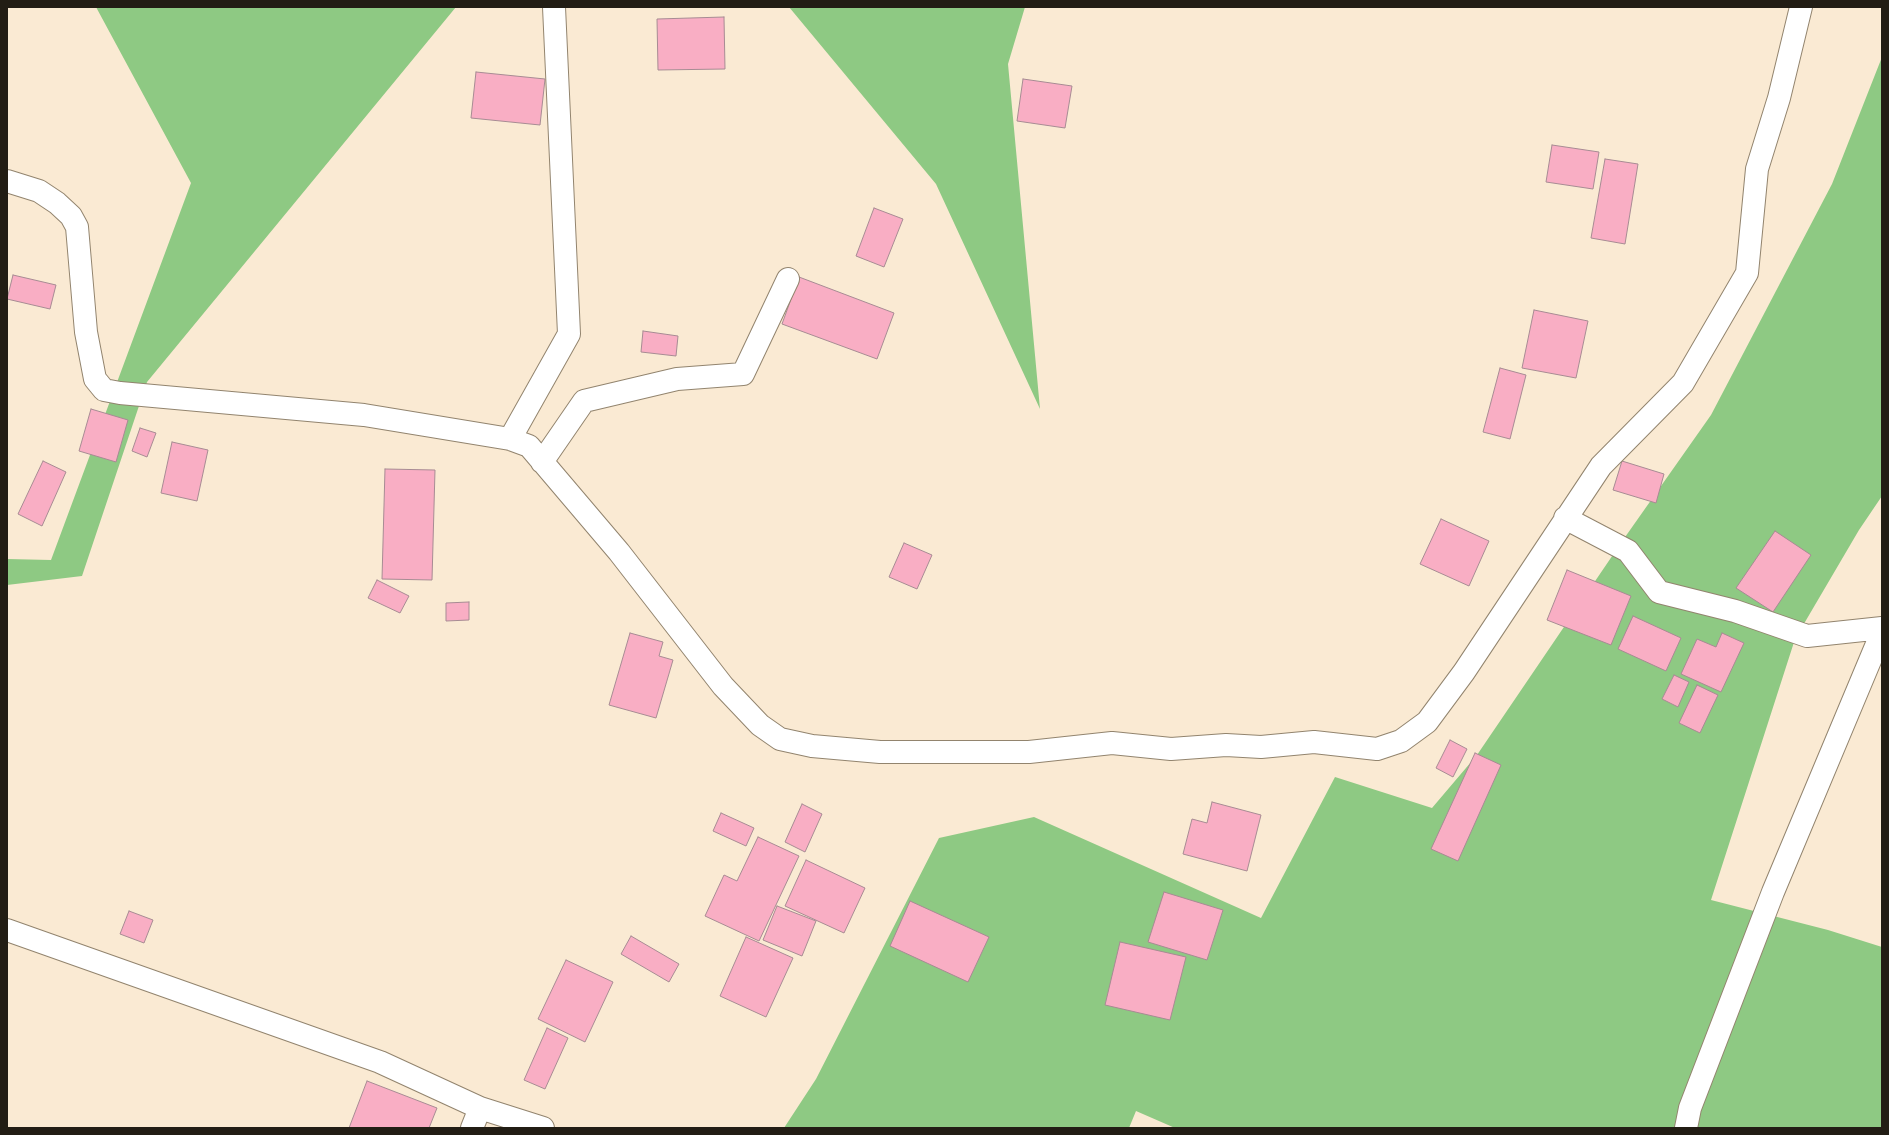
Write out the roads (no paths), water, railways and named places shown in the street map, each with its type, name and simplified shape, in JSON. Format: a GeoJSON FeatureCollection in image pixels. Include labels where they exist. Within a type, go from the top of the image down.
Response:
{"type":"FeatureCollection","features":[{"type":"Feature","properties":{"kind":"street"},"geometry":{"type":"LineString","coordinates":[[510,439],[568,334],[554,7]]}},
{"type":"Feature","properties":{"kind":"street"},"geometry":{"type":"LineString","coordinates":[[7,181],[39,191],[58,203],[71,216],[76,227],[86,332],[95,379],[104,390],[120,393],[364,415],[510,439],[529,446],[619,552],[723,686],[760,726],[780,739],[812,746],[880,752],[1028,752],[1112,743],[1171,749],[1226,745],[1262,747],[1314,742],[1377,749],[1401,741],[1427,722],[1464,672],[1601,466],[1682,383],[1747,273],[1758,169],[1779,98],[1801,7]]}},
{"type":"Feature","properties":{"kind":"street"},"geometry":{"type":"LineString","coordinates":[[542,462],[584,401],[677,378],[743,374],[788,279]]}},
{"type":"Feature","properties":{"kind":"street"},"geometry":{"type":"LineString","coordinates":[[1565,518],[1628,551],[1659,592],[1735,611],[1807,636],[1882,628]]}},
{"type":"Feature","properties":{"kind":"street"},"geometry":{"type":"LineString","coordinates":[[1686,1128],[1690,1108],[1773,892],[1882,632]]}},
{"type":"Feature","properties":{"kind":"street"},"geometry":{"type":"LineString","coordinates":[[7,930],[380,1062],[480,1108],[543,1128]]}},
{"type":"Feature","properties":{"kind":"street"},"geometry":{"type":"LineString","coordinates":[[472,1128],[480,1108]]}}]}
